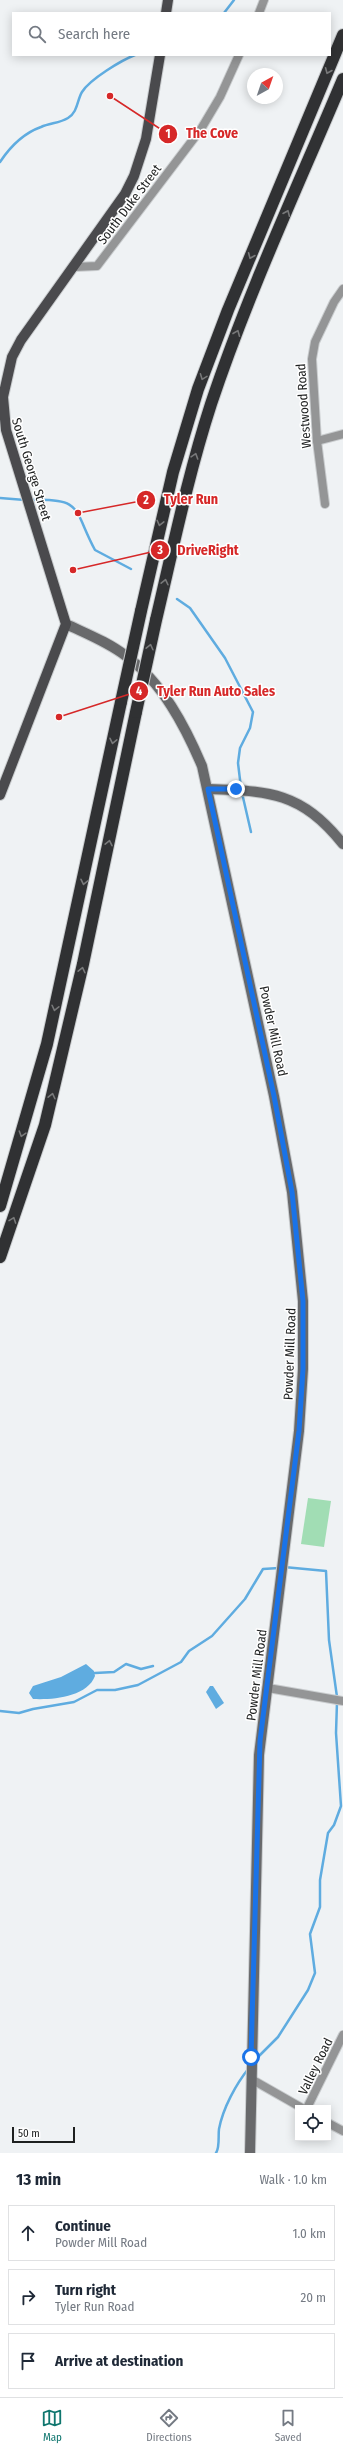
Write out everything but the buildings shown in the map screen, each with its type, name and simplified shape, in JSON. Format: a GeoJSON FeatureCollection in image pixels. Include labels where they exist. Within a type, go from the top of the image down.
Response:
{"type":"FeatureCollection","features":[{"type":"Feature","properties":{"kind":"highway"},"geometry":{"type":"LineString","coordinates":[[0,1206],[47,1044],[141,611],[173,472],[198,389],[228,310],[343,36]]}},
{"type":"Feature","properties":{"kind":"highway"},"geometry":{"type":"LineString","coordinates":[[0,1257],[45,1126],[86,949],[156,620],[193,462],[212,403],[244,317],[343,79]]}},
{"type":"Feature","properties":{"kind":"main road"},"geometry":{"type":"LineString","coordinates":[[166,12],[168,0]]}},
{"type":"Feature","properties":{"kind":"main road","name":"South George Street"},"geometry":{"type":"LineString","coordinates":[[66,624],[6,430],[3,413],[6,378],[12,357],[21,340],[75,267],[125,194],[134,176],[146,138],[159,56]]}},
{"type":"Feature","properties":{"kind":"main road"},"geometry":{"type":"LineString","coordinates":[[0,795],[66,624]]}},
{"type":"Feature","properties":{"kind":"street"},"geometry":{"type":"LineString","coordinates":[[259,12],[264,0]]}},
{"type":"Feature","properties":{"kind":"street","name":"South Duke Street"},"geometry":{"type":"LineString","coordinates":[[75,267],[90,268],[97,266],[201,129],[220,97],[239,56]]}},
{"type":"Feature","properties":{"kind":"street","name":"Westwood Road"},"geometry":{"type":"LineString","coordinates":[[325,504],[317,441],[312,359],[315,342],[334,302],[343,289]]}},
{"type":"Feature","properties":{"kind":"street"},"geometry":{"type":"LineString","coordinates":[[317,441],[343,434]]}},
{"type":"Feature","properties":{"kind":"street","name":"Powder Mill Road"},"geometry":{"type":"LineString","coordinates":[[66,624],[114,648],[148,676],[179,718],[202,766],[274,1096],[292,1192],[300,1250],[303,1301],[303,1369],[299,1431],[268,1688],[260,1741],[258,1775],[250,2153]]}},
{"type":"Feature","properties":{"kind":"street"},"geometry":{"type":"LineString","coordinates":[[208,789],[236,789],[274,794],[298,804],[312,813],[343,844]]}},
{"type":"Feature","properties":{"kind":"street"},"geometry":{"type":"LineString","coordinates":[[268,1688],[337,1699]]}},
{"type":"Feature","properties":{"kind":"street","name":"Valley Road"},"geometry":{"type":"LineString","coordinates":[[308,2105],[343,2035]]}},
{"type":"Feature","properties":{"kind":"street"},"geometry":{"type":"LineString","coordinates":[[251,2076],[297,2105]]}},
{"type":"Feature","properties":{"kind":"street"},"geometry":{"type":"LineString","coordinates":[[331,2125],[343,2131]]}},
{"type":"Feature","properties":{"kind":"green space"},"geometry":{"type":"Polygon","coordinates":[[[308,1498],[331,1501],[324,1547],[301,1544],[308,1498]]]}},
{"type":"Feature","properties":{"kind":"water"},"geometry":{"type":"Polygon","coordinates":[[[86,1664],[94,1671],[95,1676],[85,1689],[68,1696],[50,1699],[33,1699],[29,1693],[33,1686],[61,1677],[86,1664]]]}},
{"type":"Feature","properties":{"kind":"water"},"geometry":{"type":"Polygon","coordinates":[[[210,1686],[213,1686],[224,1703],[216,1709],[206,1692],[210,1686]]]}},
{"type":"Feature","properties":{"kind":"waterway"},"geometry":{"type":"LineString","coordinates":[[225,12],[234,0]]}},
{"type":"Feature","properties":{"kind":"waterway"},"geometry":{"type":"LineString","coordinates":[[0,162],[8,151],[29,133],[68,118],[74,113],[80,95],[92,81],[107,70],[133,56]]}},
{"type":"Feature","properties":{"kind":"waterway"},"geometry":{"type":"LineString","coordinates":[[0,498],[25,500]]}},
{"type":"Feature","properties":{"kind":"waterway"},"geometry":{"type":"LineString","coordinates":[[30,500],[60,501],[68,504],[79,516],[95,550],[131,569]]}},
{"type":"Feature","properties":{"kind":"waterway"},"geometry":{"type":"LineString","coordinates":[[177,599],[190,608],[225,658],[253,712],[250,728],[240,748],[238,763],[241,788]]}},
{"type":"Feature","properties":{"kind":"waterway"},"geometry":{"type":"LineString","coordinates":[[242,793],[251,832]]}},
{"type":"Feature","properties":{"kind":"waterway"},"geometry":{"type":"LineString","coordinates":[[284,1567],[326,1571],[329,1640],[337,1697]]}},
{"type":"Feature","properties":{"kind":"waterway"},"geometry":{"type":"LineString","coordinates":[[0,1711],[19,1713],[74,1702],[97,1690],[115,1690],[138,1685],[181,1662],[189,1651],[212,1636],[245,1599],[263,1569],[279,1568]]}},
{"type":"Feature","properties":{"kind":"waterway"},"geometry":{"type":"LineString","coordinates":[[95,1673],[114,1672],[126,1664],[141,1669],[153,1666]]}},
{"type":"Feature","properties":{"kind":"waterway"},"geometry":{"type":"LineString","coordinates":[[256,2059],[278,2037],[308,1990],[315,1973],[310,1934],[320,1907],[320,1880],[328,1833],[334,1825],[341,1806],[336,1733],[337,1702]]}},
{"type":"Feature","properties":{"kind":"waterway"},"geometry":{"type":"LineString","coordinates":[[216,2153],[219,2129],[227,2105],[239,2081],[249,2068]]}},
{"type":"Feature","properties":{"kind":"place","name":"The Cove"},"geometry":{"type":"Point","coordinates":[110,96]}},
{"type":"Feature","properties":{"kind":"place","name":"Tyler Run"},"geometry":{"type":"Point","coordinates":[78,513]}},
{"type":"Feature","properties":{"kind":"place","name":"DriveRight"},"geometry":{"type":"Point","coordinates":[73,570]}},
{"type":"Feature","properties":{"kind":"place","name":"Tyler Run Auto Sales"},"geometry":{"type":"Point","coordinates":[59,717]}},
{"type":"Feature","properties":{"kind":"route"},"geometry":{"type":"LineString","coordinates":[[236,789],[208,789],[252,988],[292,1192],[300,1250],[303,1301],[303,1369],[299,1431],[268,1688],[260,1741],[251,2057]]}}]}
